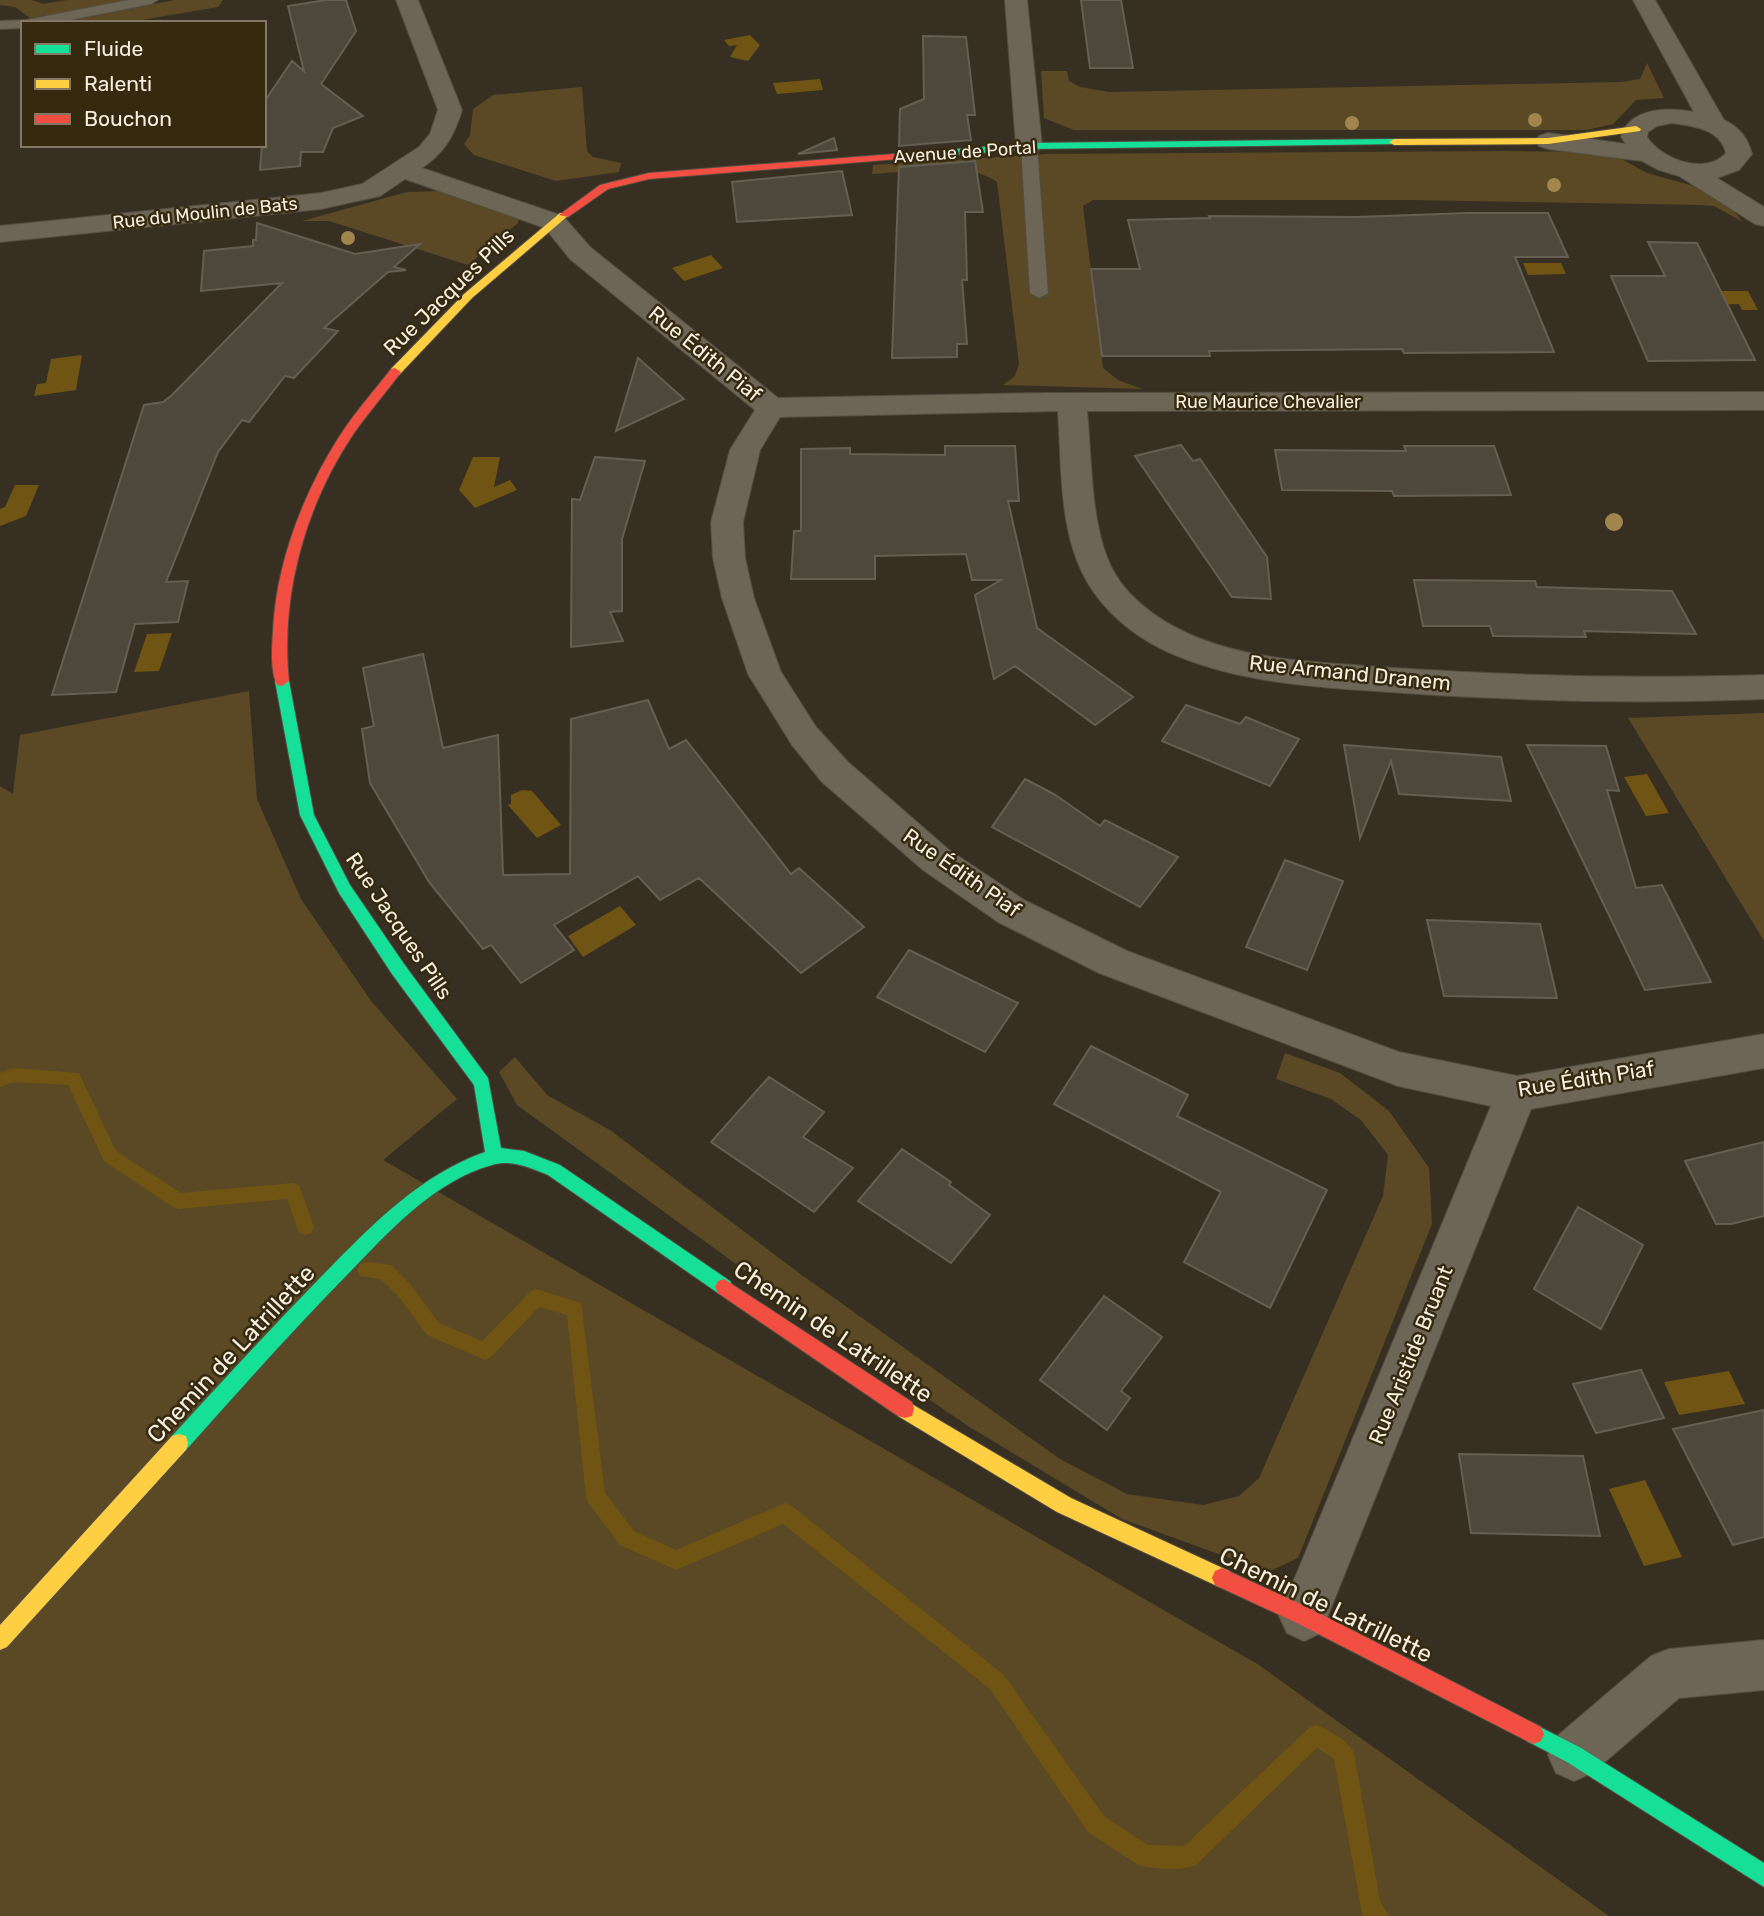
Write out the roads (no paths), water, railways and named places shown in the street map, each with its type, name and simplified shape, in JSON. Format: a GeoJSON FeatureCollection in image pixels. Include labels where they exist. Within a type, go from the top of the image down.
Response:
{"type":"FeatureCollection","features":[{"type":"Feature","properties":{"kind":"street"},"geometry":{"type":"LineString","coordinates":[[407,0],[450,110],[442,135],[428,152],[453,161]]}},
{"type":"Feature","properties":{"kind":"street"},"geometry":{"type":"LineString","coordinates":[[1016,0],[1029,146]]}},
{"type":"Feature","properties":{"kind":"street"},"geometry":{"type":"LineString","coordinates":[[1644,0],[1681,68],[1718,127],[1735,141],[1739,154],[1733,162]]}},
{"type":"Feature","properties":{"kind":"street"},"geometry":{"type":"LineString","coordinates":[[1658,117],[1673,95],[1681,68]]}},
{"type":"Feature","properties":{"kind":"street"},"geometry":{"type":"LineString","coordinates":[[1644,154],[1634,137],[1636,130],[1641,124],[1658,117],[1686,117],[1759,144]]}},
{"type":"Feature","properties":{"kind":"street","name":"Avenue de Portal"},"geometry":{"type":"LineString","coordinates":[[554,222],[604,187],[649,176],[1029,146],[1548,141],[1636,130]]}},
{"type":"Feature","properties":{"kind":"street","name":"Avenue de Portal"},"geometry":{"type":"LineString","coordinates":[[1548,141],[1644,154],[1671,167],[1687,170]]}},
{"type":"Feature","properties":{"kind":"street"},"geometry":{"type":"LineString","coordinates":[[1687,170],[1718,169],[1759,144]]}},
{"type":"Feature","properties":{"kind":"street","name":"Rue du Moulin de Bats"},"geometry":{"type":"LineString","coordinates":[[0,234],[321,201],[371,190],[428,152]]}},
{"type":"Feature","properties":{"kind":"street"},"geometry":{"type":"LineString","coordinates":[[1733,162],[1764,217]]}},
{"type":"Feature","properties":{"kind":"street"},"geometry":{"type":"LineString","coordinates":[[404,170],[554,222]]}},
{"type":"Feature","properties":{"kind":"street"},"geometry":{"type":"LineString","coordinates":[[1687,170],[1764,217]]}},
{"type":"Feature","properties":{"kind":"street"},"geometry":{"type":"LineString","coordinates":[[554,194],[579,202]]}},
{"type":"Feature","properties":{"kind":"street","name":"Rue Édith Piaf"},"geometry":{"type":"LineString","coordinates":[[554,222],[580,253],[771,408],[745,450],[727,522],[729,558],[747,628],[765,674],[804,736],[835,772],[898,829],[972,886],[1011,911],[1113,962],[1398,1069],[1517,1094],[1764,1051]]}},
{"type":"Feature","properties":{"kind":"street","name":"Rue Jacques Pills"},"geometry":{"type":"LineString","coordinates":[[494,1156],[482,1083],[398,969],[344,889],[307,815],[279,664],[282,596],[308,509],[345,437],[412,354],[468,296],[554,222]]}},
{"type":"Feature","properties":{"kind":"street","name":"Rue Maurice Chevalier"},"geometry":{"type":"LineString","coordinates":[[771,408],[1072,402],[1764,401]]}},
{"type":"Feature","properties":{"kind":"street","name":"Rue Armand Dranem"},"geometry":{"type":"LineString","coordinates":[[1072,402],[1087,550],[1099,575],[1118,598],[1136,616],[1163,635],[1228,659],[1284,670],[1343,676],[1598,692],[1764,687]]}},
{"type":"Feature","properties":{"kind":"street","name":"Rue Aristide Bruant"},"geometry":{"type":"LineString","coordinates":[[1304,1616],[1517,1094]]}},
{"type":"Feature","properties":{"kind":"street","name":"Chemin de Latrillette"},"geometry":{"type":"LineString","coordinates":[[0,1640],[288,1322],[394,1215],[446,1178],[494,1156],[526,1158],[554,1170],[851,1374],[955,1441],[1065,1505],[1304,1616],[1574,1755],[1764,1876]]}},
{"type":"Feature","properties":{"kind":"street"},"geometry":{"type":"LineString","coordinates":[[1574,1755],[1669,1674],[1764,1665]]}},
{"type":"Feature","properties":{"kind":"lane"},"geometry":{"type":"LineString","coordinates":[[41,21],[151,0]]}},
{"type":"Feature","properties":{"kind":"lane"},"geometry":{"type":"LineString","coordinates":[[0,25],[21,24]]}},
{"type":"Feature","properties":{"kind":"lane"},"geometry":{"type":"LineString","coordinates":[[1029,146],[1039,292]]}},
{"type":"Feature","properties":{"kind":"waterway"},"geometry":{"type":"LineString","coordinates":[[0,1080],[14,1075],[73,1078],[110,1156],[179,1201],[293,1191],[305,1227]]}},
{"type":"Feature","properties":{"kind":"waterway"},"geometry":{"type":"LineString","coordinates":[[366,1270],[385,1271],[405,1291],[433,1329],[485,1351],[536,1298],[575,1309],[596,1497],[627,1538],[676,1560],[785,1513],[997,1682],[1096,1824],[1145,1856],[1188,1857],[1316,1735],[1343,1753],[1370,1905],[1378,1916]]}}]}
